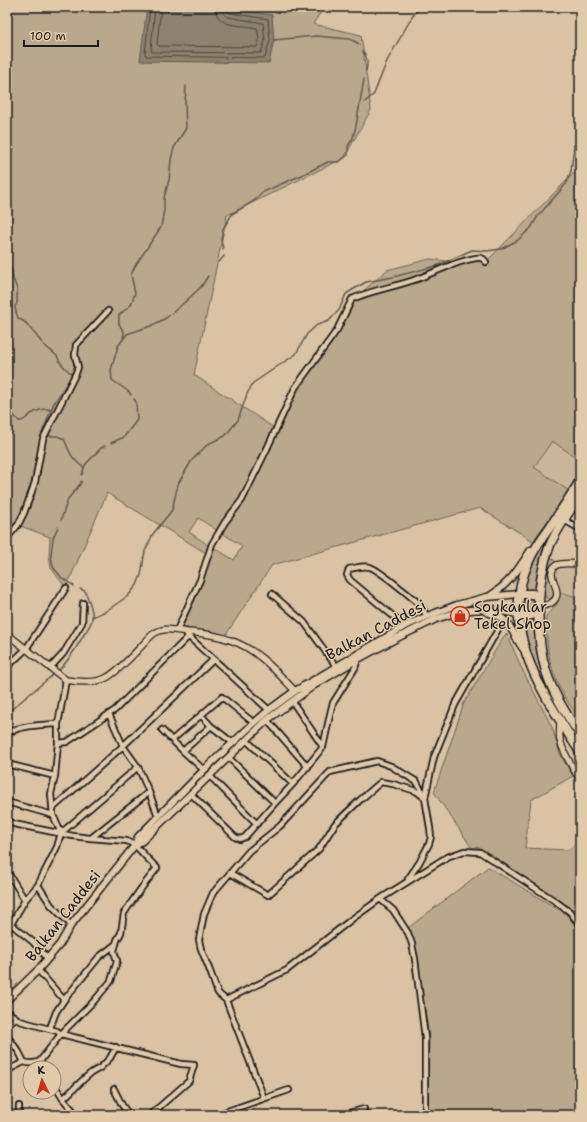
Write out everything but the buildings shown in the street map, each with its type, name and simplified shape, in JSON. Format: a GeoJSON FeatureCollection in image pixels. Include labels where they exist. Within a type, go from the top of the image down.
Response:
{"type":"FeatureCollection","features":[{"type":"Feature","properties":{"kind":"highway"},"geometry":{"type":"LineString","coordinates":[[580,481],[540,542],[527,566],[519,594],[518,614],[520,633],[526,653],[542,687],[580,752]]}},
{"type":"Feature","properties":{"kind":"highway"},"geometry":{"type":"LineString","coordinates":[[580,496],[564,520],[550,546],[544,566],[539,606],[541,652],[546,671],[558,699],[580,735]]}},
{"type":"Feature","properties":{"kind":"highway"},"geometry":{"type":"LineString","coordinates":[[519,594],[533,594],[539,606]]}},
{"type":"Feature","properties":{"kind":"highway"},"geometry":{"type":"LineString","coordinates":[[518,614],[527,616],[539,606]]}},
{"type":"Feature","properties":{"kind":"main road"},"geometry":{"type":"LineString","coordinates":[[487,598],[512,578],[531,550],[540,542]]}},
{"type":"Feature","properties":{"kind":"main road","name":"Balkan Caddesi"},"geometry":{"type":"LineString","coordinates":[[7,1000],[48,959],[60,944],[71,925],[135,845],[138,837],[204,770],[269,710],[336,666],[405,626],[457,605],[487,598],[519,594]]}},
{"type":"Feature","properties":{"kind":"main road"},"geometry":{"type":"LineString","coordinates":[[482,609],[504,619],[526,653]]}},
{"type":"Feature","properties":{"kind":"main road","name":"Balkan Caddesi"},"geometry":{"type":"LineString","coordinates":[[135,845],[142,841],[267,720],[292,701],[297,693],[313,686],[407,632],[436,619],[461,611],[482,609],[518,614]]}},
{"type":"Feature","properties":{"kind":"main road"},"geometry":{"type":"LineString","coordinates":[[204,770],[209,775]]}},
{"type":"Feature","properties":{"kind":"street"},"geometry":{"type":"LineString","coordinates":[[180,631],[212,544],[225,522],[242,500],[295,388],[337,330],[352,299],[362,294],[402,284],[458,263],[476,258],[481,258],[486,262]]}},
{"type":"Feature","properties":{"kind":"street"},"geometry":{"type":"LineString","coordinates":[[7,538],[18,525],[24,514],[34,486],[43,439],[76,373],[78,367],[75,355],[76,345],[108,311]]}},
{"type":"Feature","properties":{"kind":"street"},"geometry":{"type":"LineString","coordinates":[[564,520],[580,529]]}},
{"type":"Feature","properties":{"kind":"street"},"geometry":{"type":"LineString","coordinates":[[539,606],[550,604],[556,597],[557,590],[552,574],[555,567],[561,564],[580,564]]}},
{"type":"Feature","properties":{"kind":"street"},"geometry":{"type":"LineString","coordinates":[[405,626],[350,580],[348,575],[349,569],[370,567],[378,571],[416,601],[427,616]]}},
{"type":"Feature","properties":{"kind":"street"},"geometry":{"type":"LineString","coordinates":[[7,667],[26,649],[66,588]]}},
{"type":"Feature","properties":{"kind":"street"},"geometry":{"type":"LineString","coordinates":[[272,594],[304,622],[336,666]]}},
{"type":"Feature","properties":{"kind":"street"},"geometry":{"type":"LineString","coordinates":[[51,668],[64,654],[82,623],[83,603]]}},
{"type":"Feature","properties":{"kind":"street"},"geometry":{"type":"LineString","coordinates":[[425,798],[434,757],[455,705],[504,619]]}},
{"type":"Feature","properties":{"kind":"street"},"geometry":{"type":"LineString","coordinates":[[7,634],[66,680],[75,682],[95,681],[106,678],[119,668],[155,633],[164,629],[226,638],[250,649],[266,662],[297,693]]}},
{"type":"Feature","properties":{"kind":"street"},"geometry":{"type":"LineString","coordinates":[[180,631],[269,710]]}},
{"type":"Feature","properties":{"kind":"street"},"geometry":{"type":"LineString","coordinates":[[58,743],[67,742],[115,710],[188,637]]}},
{"type":"Feature","properties":{"kind":"street"},"geometry":{"type":"LineString","coordinates":[[191,794],[237,838],[240,839],[246,837],[308,767],[323,747],[331,710],[355,668],[358,659]]}},
{"type":"Feature","properties":{"kind":"street"},"geometry":{"type":"LineString","coordinates":[[53,808],[123,746],[213,660]]}},
{"type":"Feature","properties":{"kind":"street"},"geometry":{"type":"LineString","coordinates":[[61,833],[53,815],[51,794],[55,776],[58,724],[66,680]]}},
{"type":"Feature","properties":{"kind":"street"},"geometry":{"type":"LineString","coordinates":[[172,740],[222,697],[254,723]]}},
{"type":"Feature","properties":{"kind":"street"},"geometry":{"type":"LineString","coordinates":[[292,701],[323,747]]}},
{"type":"Feature","properties":{"kind":"street"},"geometry":{"type":"LineString","coordinates":[[108,714],[123,746],[138,767],[158,816]]}},
{"type":"Feature","properties":{"kind":"street"},"geometry":{"type":"LineString","coordinates":[[201,715],[211,726],[233,744]]}},
{"type":"Feature","properties":{"kind":"street"},"geometry":{"type":"LineString","coordinates":[[560,719],[560,740],[566,755],[580,780]]}},
{"type":"Feature","properties":{"kind":"street"},"geometry":{"type":"LineString","coordinates":[[267,720],[308,767]]}},
{"type":"Feature","properties":{"kind":"street"},"geometry":{"type":"LineString","coordinates":[[7,733],[15,729],[36,725],[58,724]]}},
{"type":"Feature","properties":{"kind":"street"},"geometry":{"type":"LineString","coordinates":[[183,751],[211,726]]}},
{"type":"Feature","properties":{"kind":"street"},"geometry":{"type":"LineString","coordinates":[[162,730],[204,770]]}},
{"type":"Feature","properties":{"kind":"street"},"geometry":{"type":"LineString","coordinates":[[246,740],[293,784]]}},
{"type":"Feature","properties":{"kind":"street"},"geometry":{"type":"LineString","coordinates":[[228,757],[275,803]]}},
{"type":"Feature","properties":{"kind":"street"},"geometry":{"type":"LineString","coordinates":[[264,1098],[226,1000],[217,991],[199,940],[204,914],[218,886],[226,879],[249,851],[280,826],[330,772],[377,761],[391,766],[417,782],[425,798],[431,837],[422,857],[406,882]]}},
{"type":"Feature","properties":{"kind":"street"},"geometry":{"type":"LineString","coordinates":[[7,764],[55,776]]}},
{"type":"Feature","properties":{"kind":"street"},"geometry":{"type":"LineString","coordinates":[[7,931],[24,900],[38,886],[42,874],[57,847],[61,833],[138,767]]}},
{"type":"Feature","properties":{"kind":"street"},"geometry":{"type":"LineString","coordinates":[[209,775],[257,824]]}},
{"type":"Feature","properties":{"kind":"street"},"geometry":{"type":"LineString","coordinates":[[230,873],[268,895],[319,849],[335,824],[381,782],[416,791],[425,798]]}},
{"type":"Feature","properties":{"kind":"street"},"geometry":{"type":"LineString","coordinates":[[90,838],[149,792]]}},
{"type":"Feature","properties":{"kind":"street"},"geometry":{"type":"LineString","coordinates":[[7,802],[53,815]]}},
{"type":"Feature","properties":{"kind":"street"},"geometry":{"type":"LineString","coordinates":[[7,821],[14,824],[90,838],[127,841],[135,845],[157,868],[124,913],[121,933],[116,940],[114,951],[117,961],[111,981],[94,1001],[61,1034],[41,1060]]}},
{"type":"Feature","properties":{"kind":"street"},"geometry":{"type":"LineString","coordinates":[[226,1000],[287,970],[380,899],[447,857],[464,851],[480,852],[555,901],[570,912],[580,925]]}},
{"type":"Feature","properties":{"kind":"street"},"geometry":{"type":"LineString","coordinates":[[7,871],[24,900]]}},
{"type":"Feature","properties":{"kind":"street"},"geometry":{"type":"LineString","coordinates":[[38,886],[51,905],[71,925]]}},
{"type":"Feature","properties":{"kind":"street"},"geometry":{"type":"LineString","coordinates":[[380,899],[393,910],[408,933],[412,944],[425,1038],[425,1115]]}},
{"type":"Feature","properties":{"kind":"street"},"geometry":{"type":"LineString","coordinates":[[11,924],[33,942],[48,959]]}},
{"type":"Feature","properties":{"kind":"street"},"geometry":{"type":"LineString","coordinates":[[50,1028],[56,1012],[64,1000],[99,958],[116,944]]}},
{"type":"Feature","properties":{"kind":"street"},"geometry":{"type":"LineString","coordinates":[[38,970],[64,1000]]}},
{"type":"Feature","properties":{"kind":"street"},"geometry":{"type":"LineString","coordinates":[[7,1011],[20,1021],[50,1028],[61,1034],[181,1064],[194,1065],[189,1081],[150,1115]]}},
{"type":"Feature","properties":{"kind":"street"},"geometry":{"type":"LineString","coordinates":[[7,1026],[15,1018]]}},
{"type":"Feature","properties":{"kind":"street"},"geometry":{"type":"LineString","coordinates":[[7,1036],[23,1060]]}},
{"type":"Feature","properties":{"kind":"street"},"geometry":{"type":"LineString","coordinates":[[76,1115],[63,1099],[91,1072],[100,1068],[110,1058],[116,1047]]}},
{"type":"Feature","properties":{"kind":"street"},"geometry":{"type":"LineString","coordinates":[[7,1070],[22,1063]]}},
{"type":"Feature","properties":{"kind":"street"},"geometry":{"type":"LineString","coordinates":[[114,1089],[129,1115]]}},
{"type":"Feature","properties":{"kind":"street"},"geometry":{"type":"LineString","coordinates":[[216,1115],[289,1090]]}},
{"type":"Feature","properties":{"kind":"street"},"geometry":{"type":"LineString","coordinates":[[19,1115],[20,1106]]}},
{"type":"Feature","properties":{"kind":"street"},"geometry":{"type":"LineString","coordinates":[[341,1115],[364,1109]]}},
{"type":"Feature","properties":{"kind":"shaded area"},"geometry":{"type":"Polygon","coordinates":[[[7,7],[324,7],[313,24],[361,35],[371,110],[344,158],[227,215],[194,375],[274,428],[240,499],[222,522],[218,531],[198,518],[189,532],[208,545],[206,553],[107,493],[66,588],[51,568],[49,555],[50,537],[7,521],[7,7]]]}},
{"type":"Feature","properties":{"kind":"shaded area"},"geometry":{"type":"Polygon","coordinates":[[[580,167],[580,460],[552,441],[534,467],[569,491],[533,541],[480,508],[272,565],[225,636],[182,627],[203,581],[213,547],[234,560],[242,546],[222,533],[226,525],[244,502],[279,431],[296,388],[310,373],[340,331],[353,301],[361,296],[476,259],[482,260],[485,263],[580,167]]]}},
{"type":"Feature","properties":{"kind":"shaded area"},"geometry":{"type":"Polygon","coordinates":[[[430,259],[453,262],[395,284],[362,292],[387,270],[430,259]]]}},
{"type":"Feature","properties":{"kind":"shaded area"},"geometry":{"type":"Polygon","coordinates":[[[552,441],[580,460],[580,474],[569,491],[534,467],[552,441]]]}},
{"type":"Feature","properties":{"kind":"shaded area"},"geometry":{"type":"Polygon","coordinates":[[[567,507],[536,590],[523,590],[528,573],[543,542],[567,507]]]}},
{"type":"Feature","properties":{"kind":"shaded area"},"geometry":{"type":"Polygon","coordinates":[[[551,557],[555,561],[551,565],[550,570],[554,587],[554,596],[550,599],[546,598],[544,588],[545,578],[551,557]]]}},
{"type":"Feature","properties":{"kind":"shaded area"},"geometry":{"type":"Polygon","coordinates":[[[580,566],[580,598],[560,592],[555,576],[556,570],[560,567],[580,566]]]}},
{"type":"Feature","properties":{"kind":"shaded area"},"geometry":{"type":"Polygon","coordinates":[[[560,592],[580,598],[580,720],[566,699],[555,678],[548,652],[546,616],[557,604],[560,592]]]}},
{"type":"Feature","properties":{"kind":"shaded area"},"geometry":{"type":"Polygon","coordinates":[[[525,598],[531,598],[535,602],[535,608],[531,612],[525,612],[521,608],[521,602],[525,598]]]}},
{"type":"Feature","properties":{"kind":"shaded area"},"geometry":{"type":"Polygon","coordinates":[[[522,619],[534,620],[537,654],[540,667],[552,699],[534,665],[526,643],[522,619]]]}},
{"type":"Feature","properties":{"kind":"shaded area"},"geometry":{"type":"Polygon","coordinates":[[[507,634],[521,667],[552,727],[560,754],[573,776],[531,800],[525,848],[567,850],[580,842],[580,920],[571,910],[480,848],[472,848],[434,792],[464,703],[504,636],[507,634]]]}},
{"type":"Feature","properties":{"kind":"shaded area"},"geometry":{"type":"Polygon","coordinates":[[[488,867],[566,914],[580,932],[580,1115],[428,1115],[429,1037],[415,944],[408,928],[488,867]]]}},
{"type":"Feature","properties":{"kind":"water"},"geometry":{"type":"Polygon","coordinates":[[[147,7],[230,7],[231,9],[272,15],[274,40],[269,63],[140,61],[147,7]]]}},
{"type":"Feature","properties":{"kind":"waterway"},"geometry":{"type":"LineString","coordinates":[[365,102],[374,94],[387,61],[412,17],[420,7]]}},
{"type":"Feature","properties":{"kind":"waterway"},"geometry":{"type":"LineString","coordinates":[[273,40],[316,36],[349,39],[359,44]]}},
{"type":"Feature","properties":{"kind":"waterway"},"geometry":{"type":"LineString","coordinates":[[363,51],[367,61],[366,71]]}},
{"type":"Feature","properties":{"kind":"waterway"},"geometry":{"type":"LineString","coordinates":[[223,249],[221,239],[223,229],[232,214],[254,201],[263,192],[328,162],[339,162],[348,155],[348,146],[353,138],[356,126],[364,79]]}},
{"type":"Feature","properties":{"kind":"waterway"},"geometry":{"type":"LineString","coordinates":[[123,340],[124,332],[119,324],[119,315],[131,305],[135,293],[131,275],[135,266],[161,227],[164,210],[164,198],[169,180],[171,159],[174,148],[186,128],[186,86]]}},
{"type":"Feature","properties":{"kind":"waterway"},"geometry":{"type":"LineString","coordinates":[[92,617],[106,611],[128,596],[137,585],[141,575],[145,551],[153,534],[172,510],[178,484],[192,460],[208,444],[225,436],[238,420],[247,394],[253,383],[296,354],[307,334],[317,325],[329,321],[339,310],[346,294],[366,282],[436,266],[472,250],[487,251],[501,249],[518,240],[531,228],[538,216],[566,184],[571,171],[574,145],[580,140]]}},
{"type":"Feature","properties":{"kind":"waterway"},"geometry":{"type":"LineString","coordinates":[[219,262],[224,256]]}},
{"type":"Feature","properties":{"kind":"waterway"},"geometry":{"type":"LineString","coordinates":[[7,262],[12,271],[17,289],[17,303],[15,307],[18,318],[26,323],[43,344],[57,356],[60,362],[71,373],[71,377],[53,405],[43,431]]}},
{"type":"Feature","properties":{"kind":"waterway"},"geometry":{"type":"LineString","coordinates":[[131,395],[112,380],[111,370],[118,346],[127,334],[151,326],[166,318],[201,287],[208,276]]}},
{"type":"Feature","properties":{"kind":"waterway"},"geometry":{"type":"LineString","coordinates":[[111,443],[124,437],[137,420],[136,402],[134,399]]}},
{"type":"Feature","properties":{"kind":"waterway"},"geometry":{"type":"LineString","coordinates":[[7,408],[19,421],[39,410],[49,409],[50,411]]}},
{"type":"Feature","properties":{"kind":"waterway"},"geometry":{"type":"LineString","coordinates":[[47,436],[57,436],[64,439],[74,458],[84,468]]}},
{"type":"Feature","properties":{"kind":"waterway"},"geometry":{"type":"LineString","coordinates":[[82,475],[85,465],[101,448],[105,446]]}},
{"type":"Feature","properties":{"kind":"waterway"},"geometry":{"type":"LineString","coordinates":[[61,520],[68,499],[81,481]]}},
{"type":"Feature","properties":{"kind":"waterway"},"geometry":{"type":"LineString","coordinates":[[58,527],[53,538],[51,555],[53,567],[62,578],[74,586]]}},
{"type":"Feature","properties":{"kind":"waterway"},"geometry":{"type":"LineString","coordinates":[[58,671],[73,653],[92,621],[92,612],[89,601],[85,591],[80,589]]}},
{"type":"Feature","properties":{"kind":"waterway"},"geometry":{"type":"LineString","coordinates":[[7,713],[55,673]]}},
{"type":"Feature","properties":{"kind":"place","name":"Soykanlar Tekel Shop"},"geometry":{"type":"Point","coordinates":[460,616]}}]}
